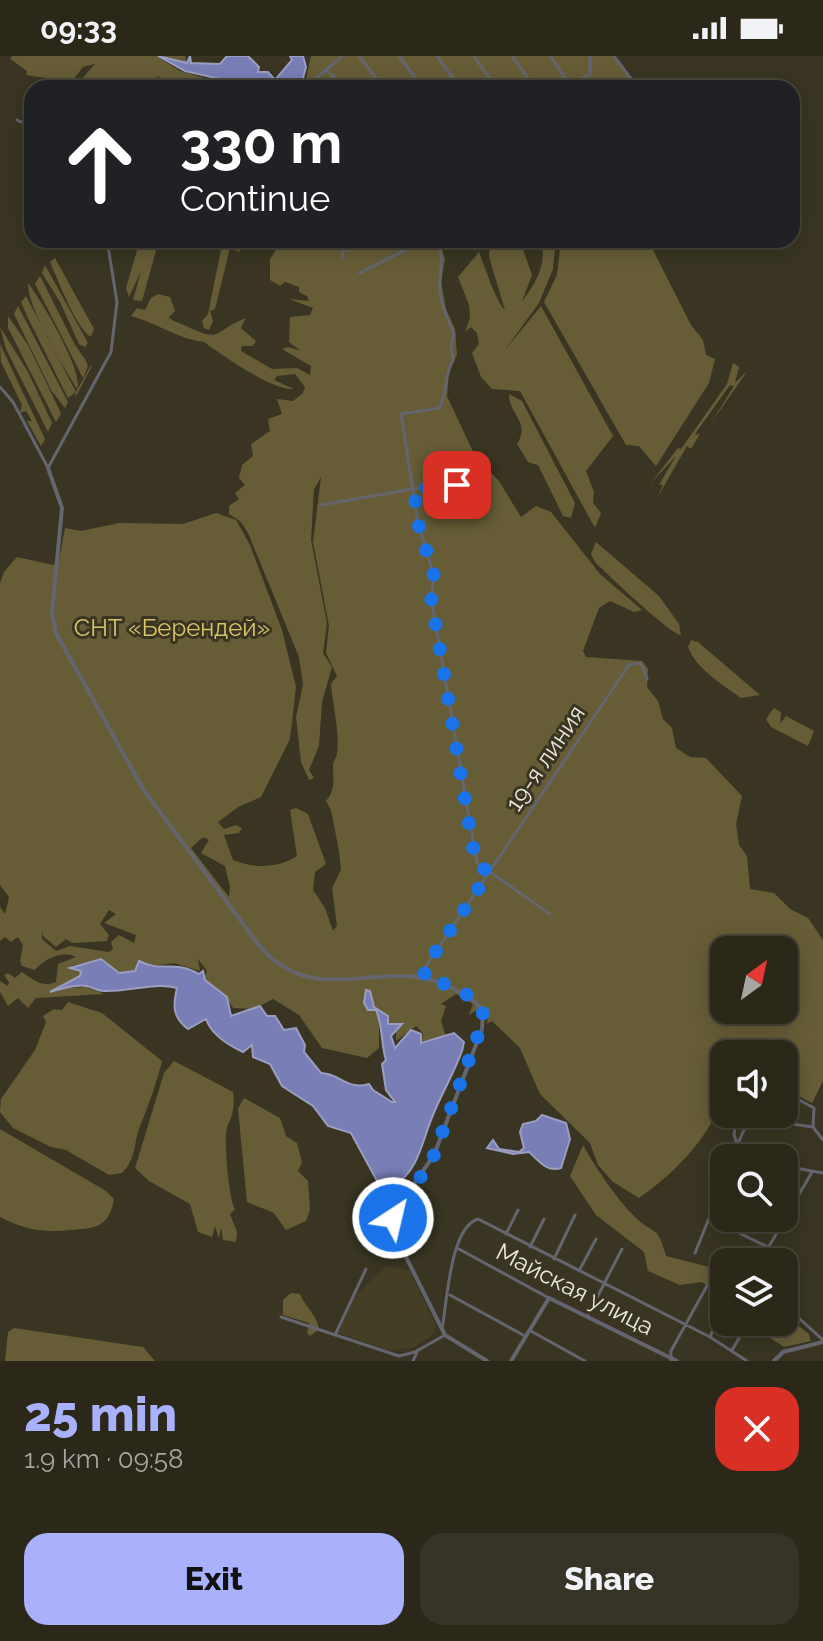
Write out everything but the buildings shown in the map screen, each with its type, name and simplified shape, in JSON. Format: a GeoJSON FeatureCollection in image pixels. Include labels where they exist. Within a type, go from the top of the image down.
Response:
{"type":"FeatureCollection","features":[{"type":"Feature","properties":{"kind":"street"},"geometry":{"type":"LineString","coordinates":[[316,80],[341,56]]}},
{"type":"Feature","properties":{"kind":"street"},"geometry":{"type":"LineString","coordinates":[[359,56],[378,80]]}},
{"type":"Feature","properties":{"kind":"street"},"geometry":{"type":"LineString","coordinates":[[399,56],[417,80]]}},
{"type":"Feature","properties":{"kind":"street"},"geometry":{"type":"LineString","coordinates":[[437,56],[454,80]]}},
{"type":"Feature","properties":{"kind":"street"},"geometry":{"type":"LineString","coordinates":[[474,56],[490,80]]}},
{"type":"Feature","properties":{"kind":"street"},"geometry":{"type":"LineString","coordinates":[[512,56],[529,80]]}},
{"type":"Feature","properties":{"kind":"street"},"geometry":{"type":"LineString","coordinates":[[550,56],[567,80]]}},
{"type":"Feature","properties":{"kind":"street"},"geometry":{"type":"LineString","coordinates":[[579,80],[590,74],[590,56]]}},
{"type":"Feature","properties":{"kind":"street"},"geometry":{"type":"LineString","coordinates":[[614,56],[632,80]]}},
{"type":"Feature","properties":{"kind":"street"},"geometry":{"type":"LineString","coordinates":[[327,71],[337,80]]}},
{"type":"Feature","properties":{"kind":"street"},"geometry":{"type":"LineString","coordinates":[[17,120],[24,123]]}},
{"type":"Feature","properties":{"kind":"street"},"geometry":{"type":"LineString","coordinates":[[48,468],[111,352],[117,302],[108,248]]}},
{"type":"Feature","properties":{"kind":"street"},"geometry":{"type":"LineString","coordinates":[[342,258],[343,251],[348,248]]}},
{"type":"Feature","properties":{"kind":"street"},"geometry":{"type":"LineString","coordinates":[[360,273],[409,248]]}},
{"type":"Feature","properties":{"kind":"street"},"geometry":{"type":"LineString","coordinates":[[440,248],[444,257],[440,290],[444,313],[454,335],[451,345],[453,360],[446,371],[445,395],[439,408],[401,414],[418,523],[434,576],[431,597],[477,863],[550,914]]}},
{"type":"Feature","properties":{"kind":"street"},"geometry":{"type":"LineString","coordinates":[[0,387],[13,402],[48,468],[62,508],[52,613],[56,633],[156,809],[258,944],[286,969],[325,981],[397,976],[424,978],[457,990],[476,1002],[483,1011],[482,1029],[434,1155],[393,1214],[400,1245],[445,1335],[487,1361]]}},
{"type":"Feature","properties":{"kind":"street"},"geometry":{"type":"LineString","coordinates":[[321,505],[457,485]]}},
{"type":"Feature","properties":{"kind":"street","name":"19-я линия"},"geometry":{"type":"LineString","coordinates":[[424,978],[426,966],[629,665],[641,663],[647,679]]}},
{"type":"Feature","properties":{"kind":"street"},"geometry":{"type":"LineString","coordinates":[[798,1099],[814,1108],[813,1127],[823,1140]]}},
{"type":"Feature","properties":{"kind":"street"},"geometry":{"type":"LineString","coordinates":[[798,1124],[813,1127]]}},
{"type":"Feature","properties":{"kind":"street"},"geometry":{"type":"LineString","coordinates":[[798,1169],[823,1173]]}},
{"type":"Feature","properties":{"kind":"street"},"geometry":{"type":"LineString","coordinates":[[736,1232],[768,1248],[812,1172]]}},
{"type":"Feature","properties":{"kind":"street"},"geometry":{"type":"LineString","coordinates":[[506,1234],[518,1210]]}},
{"type":"Feature","properties":{"kind":"street"},"geometry":{"type":"LineString","coordinates":[[554,1259],[575,1215]]}},
{"type":"Feature","properties":{"kind":"street"},"geometry":{"type":"LineString","coordinates":[[442,1329],[450,1295],[448,1273],[457,1248],[474,1219],[710,1337],[747,1361]]}},
{"type":"Feature","properties":{"kind":"street"},"geometry":{"type":"LineString","coordinates":[[530,1247],[544,1219]]}},
{"type":"Feature","properties":{"kind":"street"},"geometry":{"type":"LineString","coordinates":[[695,1253],[710,1219]]}},
{"type":"Feature","properties":{"kind":"street"},"geometry":{"type":"LineString","coordinates":[[579,1271],[596,1239]]}},
{"type":"Feature","properties":{"kind":"street","name":"Майская улица"},"geometry":{"type":"LineString","coordinates":[[457,1248],[673,1360]]}},
{"type":"Feature","properties":{"kind":"street"},"geometry":{"type":"LineString","coordinates":[[587,1317],[622,1249]]}},
{"type":"Feature","properties":{"kind":"street"},"geometry":{"type":"LineString","coordinates":[[335,1335],[366,1269]]}},
{"type":"Feature","properties":{"kind":"street"},"geometry":{"type":"LineString","coordinates":[[673,1360],[671,1351],[708,1284]]}},
{"type":"Feature","properties":{"kind":"street"},"geometry":{"type":"LineString","coordinates":[[450,1295],[525,1336]]}},
{"type":"Feature","properties":{"kind":"street"},"geometry":{"type":"LineString","coordinates":[[511,1361],[549,1298]]}},
{"type":"Feature","properties":{"kind":"street"},"geometry":{"type":"LineString","coordinates":[[281,1317],[389,1354],[418,1350],[445,1335]]}},
{"type":"Feature","properties":{"kind":"street"},"geometry":{"type":"LineString","coordinates":[[798,1318],[823,1341]]}},
{"type":"Feature","properties":{"kind":"street"},"geometry":{"type":"LineString","coordinates":[[529,1330],[585,1361]]}},
{"type":"Feature","properties":{"kind":"street"},"geometry":{"type":"LineString","coordinates":[[732,1350],[740,1336]]}},
{"type":"Feature","properties":{"kind":"street"},"geometry":{"type":"LineString","coordinates":[[774,1361],[783,1352],[823,1341]]}},
{"type":"Feature","properties":{"kind":"street"},"geometry":{"type":"LineString","coordinates":[[413,1361],[418,1350]]}},
{"type":"Feature","properties":{"kind":"shaded area"},"geometry":{"type":"Polygon","coordinates":[[[386,1266],[409,1270],[436,1326],[432,1336],[412,1348],[387,1350],[338,1333],[355,1296],[386,1266]]]}},
{"type":"Feature","properties":{"kind":"green space"},"geometry":{"type":"Polygon","coordinates":[[[12,56],[185,56],[187,64],[159,58],[180,71],[212,80],[161,80],[158,76],[157,80],[81,80],[95,64],[83,67],[73,80],[64,80],[26,75],[27,71],[10,59],[12,56]]]}},
{"type":"Feature","properties":{"kind":"green space"},"geometry":{"type":"Polygon","coordinates":[[[311,56],[615,56],[633,80],[306,80],[311,56]]]}},
{"type":"Feature","properties":{"kind":"green space"},"geometry":{"type":"Polygon","coordinates":[[[138,248],[157,248],[142,301],[133,300],[141,271],[129,297],[126,288],[138,248]]]}},
{"type":"Feature","properties":{"kind":"green space"},"geometry":{"type":"Polygon","coordinates":[[[221,248],[230,248],[215,309],[210,311],[213,321],[209,330],[204,328],[202,321],[208,314],[221,248]]]}},
{"type":"Feature","properties":{"kind":"green space","name":"СНТ «Берендей»"},"geometry":{"type":"Polygon","coordinates":[[[278,248],[442,248],[445,259],[441,281],[446,309],[455,329],[457,354],[449,373],[447,396],[475,456],[499,481],[521,517],[536,506],[551,512],[600,574],[642,610],[634,612],[610,601],[599,608],[583,651],[586,657],[642,661],[648,669],[647,687],[658,701],[663,719],[672,728],[676,748],[690,757],[706,758],[742,796],[736,824],[739,845],[747,856],[750,889],[774,893],[790,909],[808,918],[823,940],[823,1081],[812,1103],[798,1096],[798,1040],[710,1040],[710,1125],[677,1167],[639,1198],[613,1182],[598,1165],[590,1143],[540,1094],[520,1048],[492,1021],[487,1024],[488,1016],[479,1009],[469,1015],[473,1004],[456,994],[441,1004],[446,1006],[441,1021],[446,1036],[422,1041],[423,1033],[416,1026],[396,1041],[396,1030],[382,1014],[379,1020],[379,1048],[367,1058],[322,1048],[299,1015],[273,999],[254,1009],[233,1008],[204,978],[207,971],[198,959],[200,971],[174,963],[145,967],[140,960],[133,972],[118,974],[102,959],[71,966],[83,970],[82,975],[54,989],[86,987],[104,994],[36,998],[28,1008],[18,998],[8,1006],[0,992],[0,981],[8,986],[4,975],[8,973],[15,978],[22,972],[42,984],[56,982],[58,964],[76,957],[54,957],[35,970],[22,966],[23,945],[18,937],[11,942],[5,937],[0,941],[0,907],[5,914],[9,897],[0,885],[0,583],[4,572],[17,557],[58,566],[65,528],[81,531],[119,523],[183,524],[216,513],[236,520],[250,545],[282,630],[296,687],[290,739],[261,797],[238,807],[218,822],[224,829],[236,825],[242,828],[239,833],[224,835],[233,860],[266,866],[297,856],[290,810],[296,808],[308,814],[326,864],[315,872],[313,890],[325,908],[333,931],[337,926],[332,888],[341,870],[331,810],[326,801],[333,788],[333,764],[338,745],[331,684],[337,676],[326,653],[329,626],[313,542],[321,477],[314,489],[311,540],[327,623],[323,653],[332,667],[322,702],[319,746],[309,770],[314,778],[309,780],[301,762],[296,717],[303,685],[299,657],[248,533],[241,522],[229,514],[229,506],[239,499],[235,493],[245,485],[239,478],[242,465],[253,456],[251,444],[270,431],[268,419],[282,414],[277,399],[293,401],[305,387],[295,374],[277,376],[274,380],[294,389],[274,384],[204,342],[185,338],[131,316],[137,308],[145,310],[151,298],[158,294],[170,297],[175,311],[169,317],[171,319],[206,334],[217,334],[246,318],[241,328],[256,341],[253,346],[242,346],[241,351],[272,369],[297,368],[310,375],[311,366],[282,349],[288,347],[301,351],[289,342],[290,317],[310,315],[313,308],[289,299],[309,301],[299,292],[299,287],[285,282],[280,286],[270,280],[270,259],[278,248]],[[203,837],[191,848],[229,897],[225,866],[201,853],[209,840],[203,837]],[[109,910],[100,924],[109,935],[107,941],[72,943],[66,939],[56,947],[43,936],[42,929],[42,939],[56,951],[70,946],[109,952],[113,949],[111,942],[119,935],[134,943],[136,935],[104,923],[116,914],[109,910]]]}},
{"type":"Feature","properties":{"kind":"green space"},"geometry":{"type":"Polygon","coordinates":[[[490,248],[523,248],[532,275],[522,301],[536,280],[542,264],[542,248],[555,248],[553,269],[539,303],[504,351],[541,306],[613,436],[586,471],[594,492],[593,503],[601,513],[595,528],[520,391],[492,389],[481,377],[472,353],[479,344],[477,333],[471,327],[465,332],[470,318],[469,305],[458,277],[479,252],[494,292],[505,310],[489,257],[490,248]]]}},
{"type":"Feature","properties":{"kind":"green space"},"geometry":{"type":"Polygon","coordinates":[[[560,248],[652,248],[691,325],[703,340],[706,355],[715,359],[709,383],[656,466],[639,446],[626,445],[544,302],[557,275],[560,248]]]}},
{"type":"Feature","properties":{"kind":"green space"},"geometry":{"type":"Polygon","coordinates":[[[55,258],[94,329],[91,337],[80,325],[63,292],[50,262],[55,258]]]}},
{"type":"Feature","properties":{"kind":"green space"},"geometry":{"type":"Polygon","coordinates":[[[45,265],[88,343],[85,347],[79,344],[60,302],[42,273],[45,265]]]}},
{"type":"Feature","properties":{"kind":"green space"},"geometry":{"type":"Polygon","coordinates":[[[40,276],[88,366],[83,378],[35,284],[40,276]]]}},
{"type":"Feature","properties":{"kind":"green space"},"geometry":{"type":"Polygon","coordinates":[[[28,283],[68,352],[78,380],[77,389],[39,321],[28,283]]]}},
{"type":"Feature","properties":{"kind":"green space"},"geometry":{"type":"Polygon","coordinates":[[[26,296],[76,392],[68,398],[21,302],[26,296]]]}},
{"type":"Feature","properties":{"kind":"green space"},"geometry":{"type":"Polygon","coordinates":[[[18,306],[68,402],[65,408],[51,390],[14,314],[18,306]]]}},
{"type":"Feature","properties":{"kind":"green space"},"geometry":{"type":"Polygon","coordinates":[[[8,316],[28,345],[57,405],[61,414],[56,422],[8,328],[8,316]]]}},
{"type":"Feature","properties":{"kind":"green space"},"geometry":{"type":"Polygon","coordinates":[[[0,327],[28,372],[52,423],[48,432],[6,349],[0,327]]]}},
{"type":"Feature","properties":{"kind":"green space"},"geometry":{"type":"Polygon","coordinates":[[[0,344],[45,439],[41,446],[27,421],[32,421],[26,411],[20,413],[22,405],[1,362],[0,344]]]}},
{"type":"Feature","properties":{"kind":"green space"},"geometry":{"type":"Polygon","coordinates":[[[733,363],[739,367],[735,383],[748,370],[711,423],[734,386],[730,385],[697,431],[695,435],[700,434],[691,449],[687,446],[657,498],[663,485],[659,485],[676,456],[650,484],[678,448],[681,449],[727,384],[733,363]]]}},
{"type":"Feature","properties":{"kind":"green space"},"geometry":{"type":"Polygon","coordinates":[[[92,366],[75,398],[90,367],[92,366]]]}},
{"type":"Feature","properties":{"kind":"green space"},"geometry":{"type":"Polygon","coordinates":[[[509,394],[522,401],[575,503],[571,518],[563,516],[538,465],[528,462],[517,444],[522,430],[509,394]]]}},
{"type":"Feature","properties":{"kind":"green space"},"geometry":{"type":"Polygon","coordinates":[[[596,542],[659,596],[679,624],[681,635],[653,615],[595,562],[591,554],[596,542]]]}},
{"type":"Feature","properties":{"kind":"green space"},"geometry":{"type":"Polygon","coordinates":[[[691,640],[698,642],[760,695],[741,698],[710,676],[692,655],[688,647],[691,640]]]}},
{"type":"Feature","properties":{"kind":"green space"},"geometry":{"type":"Polygon","coordinates":[[[774,708],[781,712],[780,724],[786,716],[814,731],[808,746],[771,727],[766,719],[774,708]]]}},
{"type":"Feature","properties":{"kind":"green space"},"geometry":{"type":"Polygon","coordinates":[[[68,1002],[102,1013],[162,1061],[132,1156],[122,1173],[109,1175],[66,1150],[51,1147],[13,1128],[0,1112],[1,1099],[35,1050],[46,1022],[43,1016],[54,1009],[62,1010],[68,1002]]]}},
{"type":"Feature","properties":{"kind":"green space"},"geometry":{"type":"Polygon","coordinates":[[[174,1061],[233,1092],[226,1142],[229,1185],[235,1209],[230,1214],[237,1232],[236,1242],[223,1240],[221,1227],[219,1238],[215,1226],[212,1237],[198,1232],[190,1204],[149,1181],[135,1168],[164,1073],[174,1061]]]}},
{"type":"Feature","properties":{"kind":"green space"},"geometry":{"type":"Polygon","coordinates":[[[244,1098],[280,1118],[286,1136],[297,1143],[302,1162],[298,1171],[308,1181],[310,1210],[306,1221],[286,1230],[274,1213],[247,1202],[238,1109],[244,1098]]]}},
{"type":"Feature","properties":{"kind":"green space"},"geometry":{"type":"Polygon","coordinates":[[[0,1129],[106,1191],[114,1199],[109,1216],[100,1225],[51,1231],[26,1228],[0,1217],[0,1129]]]}},
{"type":"Feature","properties":{"kind":"green space"},"geometry":{"type":"Polygon","coordinates":[[[583,1145],[622,1203],[658,1234],[666,1256],[710,1267],[710,1288],[702,1282],[680,1285],[648,1271],[644,1252],[596,1215],[570,1176],[583,1145]]]}},
{"type":"Feature","properties":{"kind":"green space"},"geometry":{"type":"Polygon","coordinates":[[[291,1293],[300,1294],[316,1320],[319,1329],[310,1336],[307,1333],[309,1323],[283,1315],[283,1300],[291,1293]]]}},
{"type":"Feature","properties":{"kind":"green space"},"geometry":{"type":"Polygon","coordinates":[[[798,1326],[809,1334],[811,1341],[784,1347],[767,1336],[798,1336],[798,1326]]]}},
{"type":"Feature","properties":{"kind":"green space"},"geometry":{"type":"Polygon","coordinates":[[[14,1328],[143,1347],[155,1361],[5,1361],[8,1332],[14,1328]]]}},
{"type":"Feature","properties":{"kind":"water"},"geometry":{"type":"Polygon","coordinates":[[[158,56],[187,63],[190,56],[191,63],[220,64],[227,56],[248,56],[259,67],[258,72],[268,72],[275,80],[225,80],[185,71],[158,56]]]}},
{"type":"Feature","properties":{"kind":"water"},"geometry":{"type":"Polygon","coordinates":[[[290,56],[303,56],[306,67],[303,80],[275,80],[292,60],[290,56]]]}},
{"type":"Feature","properties":{"kind":"water"},"geometry":{"type":"Polygon","coordinates":[[[101,959],[119,973],[135,971],[139,961],[154,966],[182,967],[199,974],[203,971],[205,980],[227,997],[231,1016],[260,1006],[267,1016],[275,1016],[284,1030],[296,1028],[305,1045],[304,1052],[321,1073],[349,1084],[369,1084],[392,1102],[395,1102],[386,1090],[382,1064],[386,1060],[380,1022],[376,1010],[368,1010],[364,1003],[366,990],[370,991],[374,1007],[388,1016],[388,1024],[402,1024],[391,1036],[395,1048],[411,1030],[421,1034],[421,1043],[454,1033],[464,1042],[462,1051],[409,1172],[394,1185],[377,1181],[351,1133],[328,1126],[313,1106],[282,1086],[270,1064],[253,1057],[252,1045],[243,1052],[232,1046],[216,1034],[206,1019],[188,1029],[175,1010],[177,988],[159,986],[104,991],[78,986],[50,992],[80,976],[81,971],[70,968],[101,959]]]}},
{"type":"Feature","properties":{"kind":"water"},"geometry":{"type":"Polygon","coordinates":[[[542,1115],[566,1123],[570,1139],[561,1168],[547,1167],[529,1152],[513,1154],[487,1148],[493,1140],[499,1149],[519,1152],[524,1148],[520,1132],[523,1124],[536,1121],[542,1115]]]}},
{"type":"Feature","properties":{"kind":"route"},"geometry":{"type":"LineString","coordinates":[[393,1218],[396,1207],[415,1186],[434,1155],[484,1019],[483,1011],[476,1002],[444,984],[424,978],[426,966],[489,873],[480,867],[474,853],[431,597],[434,576],[418,523],[414,489],[441,484],[457,485]]}}]}
